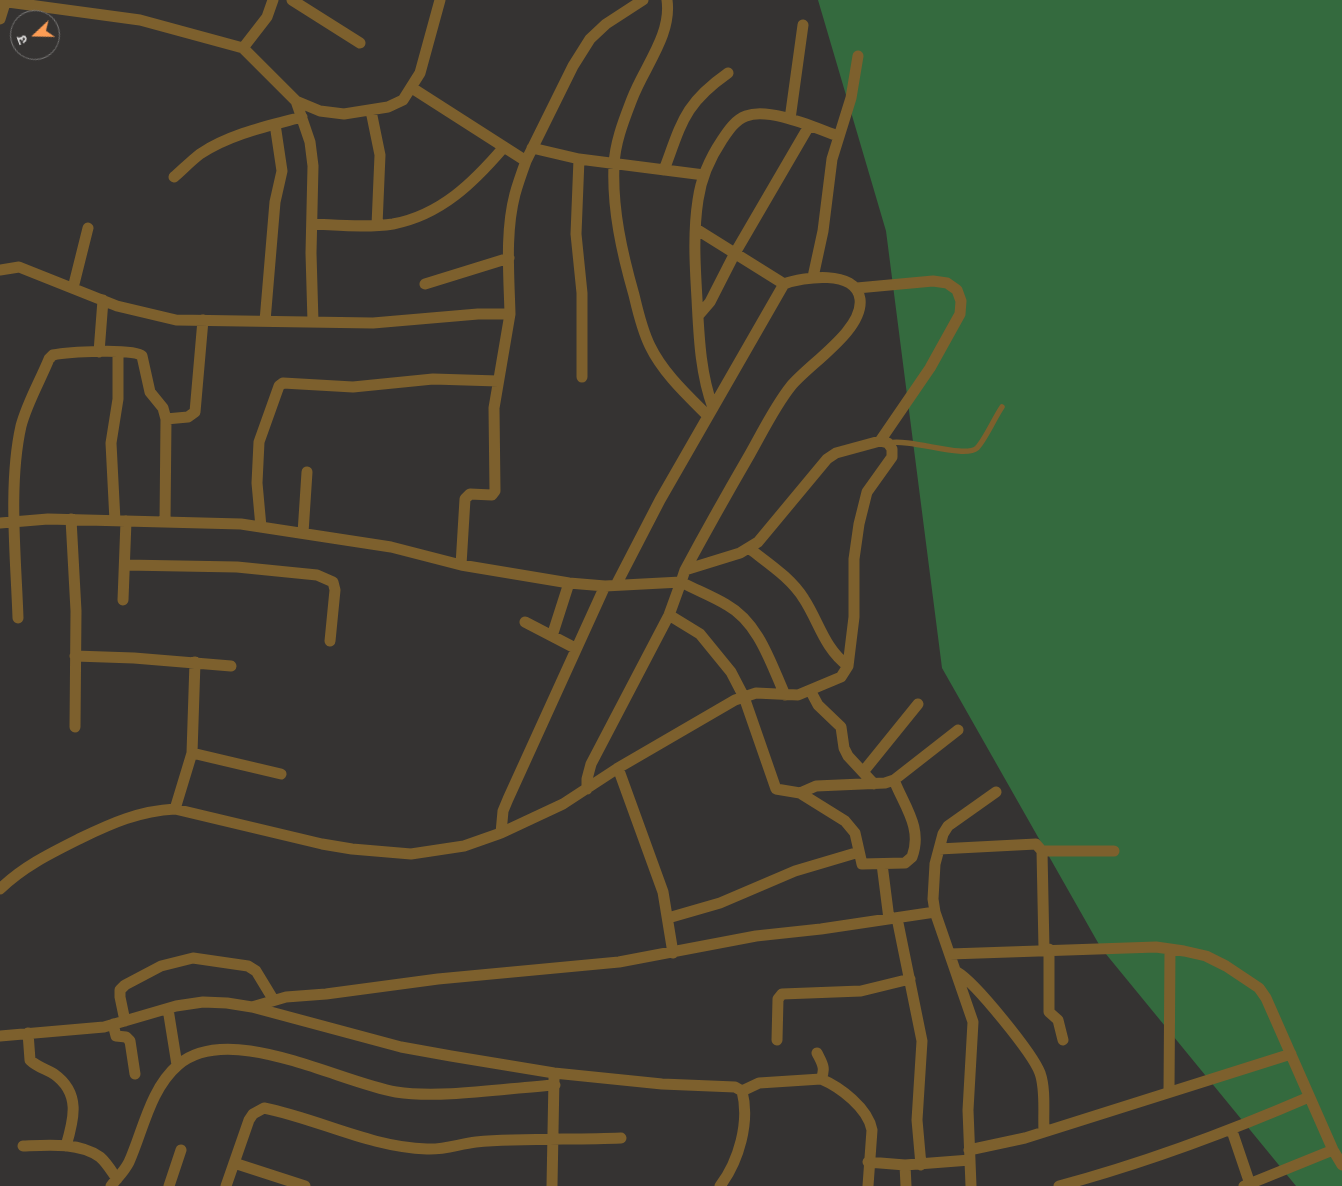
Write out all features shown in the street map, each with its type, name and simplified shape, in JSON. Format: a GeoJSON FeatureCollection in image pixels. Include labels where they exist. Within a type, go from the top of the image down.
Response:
{"type":"FeatureCollection","features":[{"type":"Feature","properties":{"kind":"street"},"geometry":{"type":"LineString","coordinates":[[243,48],[267,17],[273,0]]}},
{"type":"Feature","properties":{"kind":"street"},"geometry":{"type":"LineString","coordinates":[[292,0],[360,43]]}},
{"type":"Feature","properties":{"kind":"street"},"geometry":{"type":"LineString","coordinates":[[0,19],[2,2],[140,20],[243,48],[296,101],[320,111],[344,114],[388,107],[403,100],[420,73],[440,0]]}},
{"type":"Feature","properties":{"kind":"street"},"geometry":{"type":"LineString","coordinates":[[461,565],[466,496],[492,496],[495,491],[494,408],[510,314],[509,258],[515,195],[532,148],[573,66],[590,39],[606,24],[643,0]]}},
{"type":"Feature","properties":{"kind":"street"},"geometry":{"type":"LineString","coordinates":[[667,0],[667,21],[660,41],[633,97],[619,137],[614,163],[617,225],[624,260],[650,346],[661,365],[710,412]]}},
{"type":"Feature","properties":{"kind":"street"},"geometry":{"type":"LineString","coordinates":[[790,119],[803,26]]}},
{"type":"Feature","properties":{"kind":"street"},"geometry":{"type":"LineString","coordinates":[[813,277],[823,231],[827,183],[838,136],[851,98],[858,56]]}},
{"type":"Feature","properties":{"kind":"street"},"geometry":{"type":"LineString","coordinates":[[664,170],[689,108],[705,89],[728,73]]}},
{"type":"Feature","properties":{"kind":"street"},"geometry":{"type":"LineString","coordinates":[[412,88],[526,161]]}},
{"type":"Feature","properties":{"kind":"street"},"geometry":{"type":"LineString","coordinates":[[296,101],[310,142],[314,166],[312,224],[313,322]]}},
{"type":"Feature","properties":{"kind":"street"},"geometry":{"type":"LineString","coordinates":[[371,111],[380,155],[377,225]]}},
{"type":"Feature","properties":{"kind":"street"},"geometry":{"type":"LineString","coordinates":[[710,412],[702,370],[698,316],[696,229],[698,199],[704,175],[714,153],[731,126],[746,116],[763,115],[790,119],[838,136]]}},
{"type":"Feature","properties":{"kind":"street"},"geometry":{"type":"LineString","coordinates":[[174,177],[200,154],[240,134],[302,117]]}},
{"type":"Feature","properties":{"kind":"street"},"geometry":{"type":"LineString","coordinates":[[265,321],[272,226],[282,171],[275,124]]}},
{"type":"Feature","properties":{"kind":"street"},"geometry":{"type":"LineString","coordinates":[[698,316],[710,302],[735,253],[809,126]]}},
{"type":"Feature","properties":{"kind":"street"},"geometry":{"type":"LineString","coordinates":[[312,224],[394,224],[416,217],[453,199],[485,170],[504,147]]}},
{"type":"Feature","properties":{"kind":"street"},"geometry":{"type":"LineString","coordinates":[[532,148],[579,158],[704,175]]}},
{"type":"Feature","properties":{"kind":"street"},"geometry":{"type":"LineString","coordinates":[[579,158],[576,234],[582,293],[582,378]]}},
{"type":"Feature","properties":{"kind":"street"},"geometry":{"type":"LineString","coordinates":[[73,288],[88,228]]}},
{"type":"Feature","properties":{"kind":"street"},"geometry":{"type":"LineString","coordinates":[[685,570],[750,549],[758,542],[827,459],[847,449],[884,442],[930,368],[960,314],[961,302],[957,290],[948,283],[933,281],[857,288],[847,281],[813,277],[784,284],[696,229]]}},
{"type":"Feature","properties":{"kind":"street"},"geometry":{"type":"LineString","coordinates":[[425,284],[509,258]]}},
{"type":"Feature","properties":{"kind":"street"},"geometry":{"type":"LineString","coordinates":[[0,270],[18,268],[103,300],[176,320],[373,323],[478,314],[510,314]]}},
{"type":"Feature","properties":{"kind":"street"},"geometry":{"type":"LineString","coordinates":[[501,833],[503,811],[508,798],[575,648],[784,284]]}},
{"type":"Feature","properties":{"kind":"street"},"geometry":{"type":"LineString","coordinates":[[587,789],[587,779],[591,764],[669,614],[685,570],[772,415],[790,387],[830,350],[858,314],[860,300],[857,288]]}},
{"type":"Feature","properties":{"kind":"street"},"geometry":{"type":"LineString","coordinates":[[99,352],[103,300]]}},
{"type":"Feature","properties":{"kind":"street"},"geometry":{"type":"LineString","coordinates":[[166,419],[188,418],[195,412],[203,320]]}},
{"type":"Feature","properties":{"kind":"street"},"geometry":{"type":"LineString","coordinates":[[18,618],[15,520],[16,470],[22,426],[49,359],[59,354],[99,352],[139,353],[142,356],[150,392],[163,408],[166,419],[165,522]]}},
{"type":"Feature","properties":{"kind":"street"},"geometry":{"type":"LineString","coordinates":[[118,352],[118,399],[111,443],[125,565],[123,600]]}},
{"type":"Feature","properties":{"kind":"street"},"geometry":{"type":"LineString","coordinates":[[261,527],[257,483],[259,442],[279,386],[283,383],[353,387],[433,379],[498,381]]}},
{"type":"Feature","properties":{"kind":"street"},"geometry":{"type":"LineString","coordinates":[[1,885],[49,852],[111,824],[134,814],[175,808],[322,844],[384,853],[411,854],[464,846],[501,833],[563,804],[618,768],[744,697],[756,693],[798,695],[841,677],[848,666],[854,616],[856,542],[868,492],[892,457],[892,449],[884,442]]}},
{"type":"Feature","properties":{"kind":"street"},"geometry":{"type":"LineString","coordinates":[[302,533],[307,472]]}},
{"type":"Feature","properties":{"kind":"street"},"geometry":{"type":"LineString","coordinates":[[71,519],[76,611],[75,727]]}},
{"type":"Feature","properties":{"kind":"street"},"geometry":{"type":"LineString","coordinates":[[0,523],[15,520],[71,519],[261,527],[391,546],[461,565],[569,582],[610,586],[681,582],[728,605],[742,616],[755,632],[785,695]]}},
{"type":"Feature","properties":{"kind":"street"},"geometry":{"type":"LineString","coordinates":[[750,549],[794,585],[804,599],[832,652],[848,666]]}},
{"type":"Feature","properties":{"kind":"street"},"geometry":{"type":"LineString","coordinates":[[125,565],[237,566],[317,575],[329,579],[333,582],[335,590],[330,641]]}},
{"type":"Feature","properties":{"kind":"street"},"geometry":{"type":"LineString","coordinates":[[552,636],[569,582]]}},
{"type":"Feature","properties":{"kind":"street"},"geometry":{"type":"LineString","coordinates":[[669,614],[700,634],[716,652],[744,697],[776,789],[800,794],[851,826],[855,833],[862,864],[905,863],[910,861],[915,849],[916,830],[914,820],[894,780]]}},
{"type":"Feature","properties":{"kind":"street"},"geometry":{"type":"LineString","coordinates":[[525,622],[575,648]]}},
{"type":"Feature","properties":{"kind":"street"},"geometry":{"type":"LineString","coordinates":[[75,656],[195,662],[231,666]]}},
{"type":"Feature","properties":{"kind":"street"},"geometry":{"type":"LineString","coordinates":[[175,808],[192,753],[195,662]]}},
{"type":"Feature","properties":{"kind":"street"},"geometry":{"type":"LineString","coordinates":[[810,690],[818,705],[841,727],[844,748],[874,784]]}},
{"type":"Feature","properties":{"kind":"street"},"geometry":{"type":"LineString","coordinates":[[863,772],[918,704]]}},
{"type":"Feature","properties":{"kind":"street"},"geometry":{"type":"LineString","coordinates":[[800,794],[816,786],[874,784],[894,780],[958,730]]}},
{"type":"Feature","properties":{"kind":"street"},"geometry":{"type":"LineString","coordinates":[[192,753],[281,774]]}},
{"type":"Feature","properties":{"kind":"street"},"geometry":{"type":"LineString","coordinates":[[618,768],[653,861],[668,918],[673,953]]}},
{"type":"Feature","properties":{"kind":"street"},"geometry":{"type":"LineString","coordinates":[[971,1186],[968,1110],[973,1022],[935,912],[932,886],[943,834],[948,826],[996,792]]}},
{"type":"Feature","properties":{"kind":"street"},"geometry":{"type":"LineString","coordinates":[[939,849],[1036,844],[1042,851],[1049,1012],[1058,1020],[1062,1040]]}},
{"type":"Feature","properties":{"kind":"street"},"geometry":{"type":"LineString","coordinates":[[1042,851],[1114,851]]}},
{"type":"Feature","properties":{"kind":"street"},"geometry":{"type":"LineString","coordinates":[[668,918],[720,903],[795,871],[859,852]]}},
{"type":"Feature","properties":{"kind":"street"},"geometry":{"type":"LineString","coordinates":[[882,864],[893,918],[910,979],[922,1041],[917,1120],[921,1165]]}},
{"type":"Feature","properties":{"kind":"street"},"geometry":{"type":"LineString","coordinates":[[252,1007],[273,999],[438,979],[619,962],[756,936],[935,912]]}},
{"type":"Feature","properties":{"kind":"street"},"geometry":{"type":"LineString","coordinates":[[950,954],[1046,949],[1156,947],[1206,956],[1226,966],[1259,988],[1274,1013],[1309,1097],[1333,1150],[1342,1165]]}},
{"type":"Feature","properties":{"kind":"street"},"geometry":{"type":"LineString","coordinates":[[1169,1091],[1170,949]]}},
{"type":"Feature","properties":{"kind":"street"},"geometry":{"type":"LineString","coordinates":[[125,1021],[120,990],[125,984],[161,966],[193,958],[248,966],[256,971],[273,999]]}},
{"type":"Feature","properties":{"kind":"street"},"geometry":{"type":"LineString","coordinates":[[957,972],[967,978],[983,996],[1039,1072],[1044,1132]]}},
{"type":"Feature","properties":{"kind":"street"},"geometry":{"type":"LineString","coordinates":[[777,1040],[778,999],[782,994],[861,991],[910,979]]}},
{"type":"Feature","properties":{"kind":"street"},"geometry":{"type":"LineString","coordinates":[[0,1036],[112,1024],[168,1008],[203,1002],[252,1007],[400,1048],[554,1073],[662,1084],[727,1086],[742,1091],[759,1083],[821,1079],[841,1091],[871,1122],[872,1140],[868,1162],[868,1186]]}},
{"type":"Feature","properties":{"kind":"street"},"geometry":{"type":"LineString","coordinates":[[168,1008],[177,1065]]}},
{"type":"Feature","properties":{"kind":"street"},"geometry":{"type":"LineString","coordinates":[[112,1024],[116,1036],[126,1037],[130,1042],[135,1074]]}},
{"type":"Feature","properties":{"kind":"street"},"geometry":{"type":"LineString","coordinates":[[28,1033],[30,1060],[62,1080],[70,1090],[75,1112],[66,1146]]}},
{"type":"Feature","properties":{"kind":"street"},"geometry":{"type":"LineString","coordinates":[[23,1146],[66,1146],[99,1157],[114,1182],[129,1162],[148,1110],[177,1065],[202,1052],[216,1049],[235,1050],[289,1061],[396,1092],[447,1092],[555,1085]]}},
{"type":"Feature","properties":{"kind":"street"},"geometry":{"type":"LineString","coordinates":[[817,1053],[824,1072],[821,1079]]}},
{"type":"Feature","properties":{"kind":"street"},"geometry":{"type":"LineString","coordinates":[[868,1162],[921,1165],[970,1155],[1291,1054]]}},
{"type":"Feature","properties":{"kind":"street"},"geometry":{"type":"LineString","coordinates":[[552,1186],[554,1073]]}},
{"type":"Feature","properties":{"kind":"street"},"geometry":{"type":"LineString","coordinates":[[736,1186],[723,1182],[740,1143],[744,1126],[745,1112],[742,1091]]}},
{"type":"Feature","properties":{"kind":"street"},"geometry":{"type":"LineString","coordinates":[[1060,1186],[1109,1172],[1232,1131],[1309,1097]]}},
{"type":"Feature","properties":{"kind":"street"},"geometry":{"type":"LineString","coordinates":[[226,1186],[249,1120],[253,1114],[264,1108],[387,1144],[426,1149],[445,1149],[475,1142],[621,1138]]}},
{"type":"Feature","properties":{"kind":"street"},"geometry":{"type":"LineString","coordinates":[[1232,1131],[1247,1185],[1333,1150]]}},
{"type":"Feature","properties":{"kind":"street"},"geometry":{"type":"LineString","coordinates":[[169,1186],[181,1150]]}},
{"type":"Feature","properties":{"kind":"street"},"geometry":{"type":"LineString","coordinates":[[234,1163],[306,1186]]}},
{"type":"Feature","properties":{"kind":"street"},"geometry":{"type":"LineString","coordinates":[[905,1165],[906,1186]]}},
{"type":"Feature","properties":{"kind":"lane"},"geometry":{"type":"LineString","coordinates":[[884,442],[902,441],[968,452],[977,448],[1002,407]]}},
{"type":"Feature","properties":{"kind":"green space"},"geometry":{"type":"Polygon","coordinates":[[[818,0],[1342,0],[1342,1186],[1296,1186],[1101,948],[942,668],[886,231],[818,0]]]}}]}
